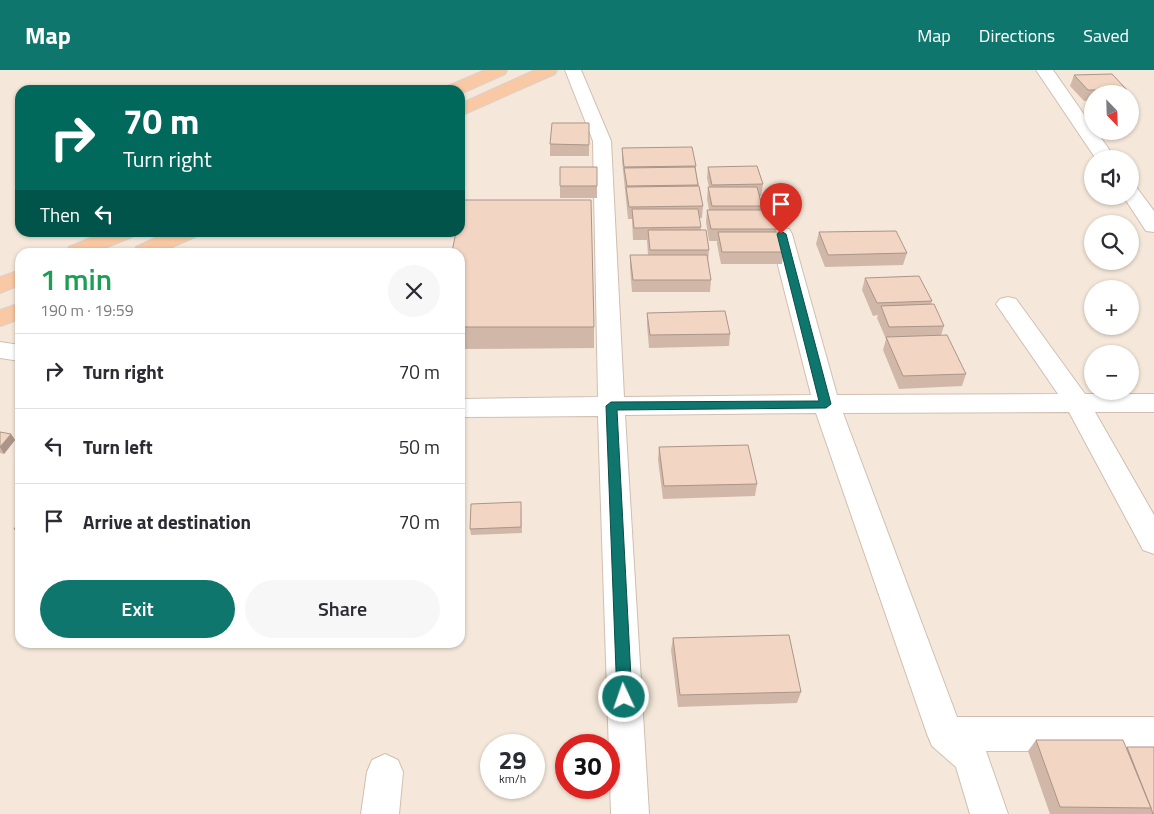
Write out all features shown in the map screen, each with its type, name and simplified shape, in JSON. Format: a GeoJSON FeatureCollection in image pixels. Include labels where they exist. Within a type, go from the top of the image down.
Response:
{"type":"FeatureCollection","features":[{"type":"Feature","properties":{"kind":"highway"},"geometry":{"type":"LineString","coordinates":[[465,85],[499,70]]}},
{"type":"Feature","properties":{"kind":"highway"},"geometry":{"type":"LineString","coordinates":[[465,109],[549,70]]}},
{"type":"Feature","properties":{"kind":"highway"},"geometry":{"type":"LineString","coordinates":[[86,248],[112,237]]}},
{"type":"Feature","properties":{"kind":"highway"},"geometry":{"type":"LineString","coordinates":[[153,248],[176,237]]}},
{"type":"Feature","properties":{"kind":"highway"},"geometry":{"type":"LineString","coordinates":[[0,286],[15,279]]}},
{"type":"Feature","properties":{"kind":"highway"},"geometry":{"type":"LineString","coordinates":[[0,319],[15,312]]}},
{"type":"Feature","properties":{"kind":"street"},"geometry":{"type":"LineString","coordinates":[[573,70],[602,142],[611,406],[630,814]]}},
{"type":"Feature","properties":{"kind":"street"},"geometry":{"type":"LineString","coordinates":[[1044,70],[1100,150]]}},
{"type":"Feature","properties":{"kind":"street"},"geometry":{"type":"LineString","coordinates":[[1139,205],[1154,226]]}},
{"type":"Feature","properties":{"kind":"street"},"geometry":{"type":"LineString","coordinates":[[781,234],[826,404],[945,734],[971,757],[989,814]]}},
{"type":"Feature","properties":{"kind":"street"},"geometry":{"type":"LineString","coordinates":[[1008,304],[1077,403],[1154,542]]}},
{"type":"Feature","properties":{"kind":"street"},"geometry":{"type":"LineString","coordinates":[[0,350],[15,352]]}},
{"type":"Feature","properties":{"kind":"street"},"geometry":{"type":"LineString","coordinates":[[465,408],[1154,403]]}},
{"type":"Feature","properties":{"kind":"street"},"geometry":{"type":"LineString","coordinates":[[945,734],[1154,734]]}},
{"type":"Feature","properties":{"kind":"street"},"geometry":{"type":"LineString","coordinates":[[380,814],[385,772]]}},
{"type":"Feature","properties":{"kind":"shaded area"},"geometry":{"type":"Polygon","coordinates":[[[0,70],[1154,70],[1154,814],[0,814],[0,70]]]}},
{"type":"Feature","properties":{"kind":"building"},"geometry":{"type":"Polygon","coordinates":[[[1112,74],[1122,85],[1084,86],[1074,75],[1112,74]]]}},
{"type":"Feature","properties":{"kind":"building"},"geometry":{"type":"Polygon","coordinates":[[[552,123],[589,123],[589,145],[550,144],[552,123]]]}},
{"type":"Feature","properties":{"kind":"building"},"geometry":{"type":"Polygon","coordinates":[[[692,147],[696,166],[624,167],[622,148],[692,147]]]}},
{"type":"Feature","properties":{"kind":"building"},"geometry":{"type":"Polygon","coordinates":[[[757,166],[763,184],[712,185],[708,167],[757,166]]]}},
{"type":"Feature","properties":{"kind":"building"},"geometry":{"type":"Polygon","coordinates":[[[560,167],[597,167],[597,186],[560,186],[560,167]]]}},
{"type":"Feature","properties":{"kind":"building"},"geometry":{"type":"Polygon","coordinates":[[[695,167],[698,185],[627,186],[624,168],[695,167]]]}},
{"type":"Feature","properties":{"kind":"building"},"geometry":{"type":"Polygon","coordinates":[[[699,186],[703,206],[629,207],[626,187],[699,186]]]}},
{"type":"Feature","properties":{"kind":"building"},"geometry":{"type":"Polygon","coordinates":[[[708,187],[757,187],[762,206],[712,206],[708,187]]]}},
{"type":"Feature","properties":{"kind":"building"},"geometry":{"type":"Polygon","coordinates":[[[465,200],[591,200],[594,327],[465,327],[465,248],[453,248],[455,237],[465,237],[465,200]]]}},
{"type":"Feature","properties":{"kind":"building"},"geometry":{"type":"Polygon","coordinates":[[[632,209],[698,209],[701,227],[634,228],[632,209]]]}},
{"type":"Feature","properties":{"kind":"building"},"geometry":{"type":"Polygon","coordinates":[[[707,210],[771,210],[777,229],[711,229],[707,210]]]}},
{"type":"Feature","properties":{"kind":"building"},"geometry":{"type":"Polygon","coordinates":[[[648,230],[706,230],[709,250],[650,250],[648,230]]]}},
{"type":"Feature","properties":{"kind":"building"},"geometry":{"type":"Polygon","coordinates":[[[896,231],[907,253],[828,255],[819,232],[896,231]]]}},
{"type":"Feature","properties":{"kind":"building"},"geometry":{"type":"Polygon","coordinates":[[[718,232],[779,232],[784,252],[722,252],[718,232]]]}},
{"type":"Feature","properties":{"kind":"building"},"geometry":{"type":"Polygon","coordinates":[[[630,255],[707,255],[711,280],[633,280],[630,255]]]}},
{"type":"Feature","properties":{"kind":"building"},"geometry":{"type":"Polygon","coordinates":[[[919,276],[932,301],[877,303],[865,278],[919,276]]]}},
{"type":"Feature","properties":{"kind":"building"},"geometry":{"type":"Polygon","coordinates":[[[934,304],[944,326],[889,327],[881,306],[934,304]]]}},
{"type":"Feature","properties":{"kind":"building"},"geometry":{"type":"Polygon","coordinates":[[[725,311],[730,334],[650,335],[647,313],[725,311]]]}},
{"type":"Feature","properties":{"kind":"building"},"geometry":{"type":"Polygon","coordinates":[[[947,335],[966,374],[903,376],[886,337],[947,335]]]}},
{"type":"Feature","properties":{"kind":"building"},"geometry":{"type":"Polygon","coordinates":[[[0,432],[11,434],[0,447],[0,432]]]}},
{"type":"Feature","properties":{"kind":"building"},"geometry":{"type":"Polygon","coordinates":[[[748,445],[757,484],[664,486],[659,447],[748,445]]]}},
{"type":"Feature","properties":{"kind":"building"},"geometry":{"type":"Polygon","coordinates":[[[521,502],[521,527],[470,529],[471,504],[521,502]]]}},
{"type":"Feature","properties":{"kind":"building"},"geometry":{"type":"Polygon","coordinates":[[[789,635],[801,692],[680,695],[673,638],[789,635]]]}},
{"type":"Feature","properties":{"kind":"building"},"geometry":{"type":"Polygon","coordinates":[[[1036,740],[1123,740],[1151,808],[1060,807],[1036,740]]]}},
{"type":"Feature","properties":{"kind":"building"},"geometry":{"type":"Polygon","coordinates":[[[1127,747],[1154,747],[1154,814],[1153,814],[1127,747]]]}},
{"type":"Feature","properties":{"kind":"route"},"geometry":{"type":"LineString","coordinates":[[624,697],[611,406],[826,404],[781,234]]}}]}
